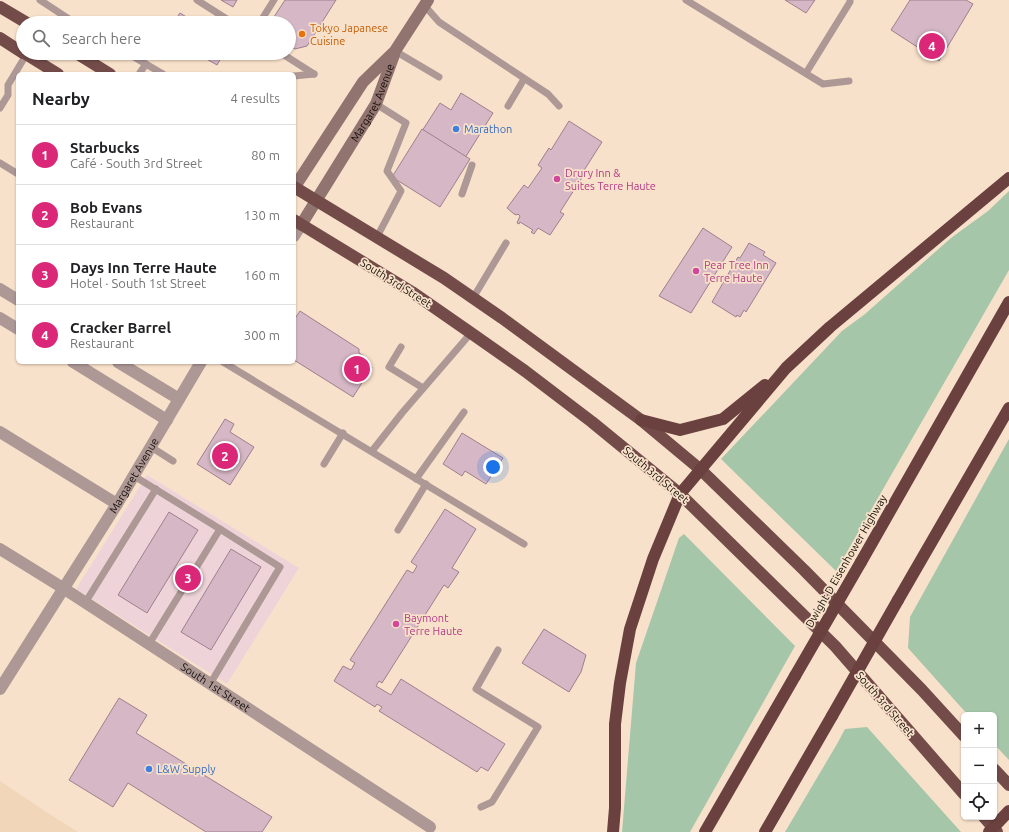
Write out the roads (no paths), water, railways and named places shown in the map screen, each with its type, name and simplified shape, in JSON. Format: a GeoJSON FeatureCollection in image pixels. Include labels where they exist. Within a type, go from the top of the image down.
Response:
{"type":"FeatureCollection","features":[{"type":"Feature","properties":{"kind":"highway"},"geometry":{"type":"LineString","coordinates":[[0,7],[16,17]]}},
{"type":"Feature","properties":{"kind":"highway"},"geometry":{"type":"LineString","coordinates":[[0,38],[16,48]]}},
{"type":"Feature","properties":{"kind":"highway"},"geometry":{"type":"LineString","coordinates":[[35,60],[53,72]]}},
{"type":"Feature","properties":{"kind":"highway"},"geometry":{"type":"LineString","coordinates":[[87,60],[107,72]]}},
{"type":"Feature","properties":{"kind":"highway"},"geometry":{"type":"LineString","coordinates":[[641,420],[680,430],[723,419],[786,368],[830,327],[1009,178]]}},
{"type":"Feature","properties":{"kind":"highway"},"geometry":{"type":"LineString","coordinates":[[296,189],[444,278],[641,420],[700,470],[804,570],[922,690],[961,733]]}},
{"type":"Feature","properties":{"kind":"highway","name":"South 3rd Street"},"geometry":{"type":"LineString","coordinates":[[298,223],[412,292],[525,371],[680,494],[835,646],[961,791]]}},
{"type":"Feature","properties":{"kind":"highway","name":"Dwight D Eisenhower Highway"},"geometry":{"type":"LineString","coordinates":[[705,832],[1009,302]]}},
{"type":"Feature","properties":{"kind":"highway"},"geometry":{"type":"LineString","coordinates":[[613,832],[615,808],[615,724],[620,683],[630,629],[653,559],[680,494],[786,368]]}},
{"type":"Feature","properties":{"kind":"highway"},"geometry":{"type":"LineString","coordinates":[[765,832],[1009,408]]}},
{"type":"Feature","properties":{"kind":"highway"},"geometry":{"type":"LineString","coordinates":[[997,772],[1009,785]]}},
{"type":"Feature","properties":{"kind":"highway"},"geometry":{"type":"LineString","coordinates":[[986,820],[993,831],[1009,811]]}},
{"type":"Feature","properties":{"kind":"main road"},"geometry":{"type":"LineString","coordinates":[[395,51],[423,2]]}},
{"type":"Feature","properties":{"kind":"main road","name":"Margaret Avenue"},"geometry":{"type":"LineString","coordinates":[[298,223],[316,201],[376,104],[395,51]]}},
{"type":"Feature","properties":{"kind":"main road","name":"Margaret Avenue"},"geometry":{"type":"LineString","coordinates":[[296,185],[363,82],[395,51]]}},
{"type":"Feature","properties":{"kind":"street"},"geometry":{"type":"LineString","coordinates":[[0,289],[16,299]]}},
{"type":"Feature","properties":{"kind":"street"},"geometry":{"type":"LineString","coordinates":[[0,318],[16,328]]}},
{"type":"Feature","properties":{"kind":"street"},"geometry":{"type":"LineString","coordinates":[[75,364],[167,420]]}},
{"type":"Feature","properties":{"kind":"street"},"geometry":{"type":"LineString","coordinates":[[121,364],[179,399]]}},
{"type":"Feature","properties":{"kind":"street","name":"Margaret Avenue"},"geometry":{"type":"LineString","coordinates":[[0,689],[117,504],[200,364]]}},
{"type":"Feature","properties":{"kind":"street"},"geometry":{"type":"LineString","coordinates":[[0,432],[117,504]]}},
{"type":"Feature","properties":{"kind":"street","name":"South 1st Street"},"geometry":{"type":"LineString","coordinates":[[0,550],[85,602],[430,827]]}},
{"type":"Feature","properties":{"kind":"lane"},"geometry":{"type":"LineString","coordinates":[[40,0],[60,16]]}},
{"type":"Feature","properties":{"kind":"lane"},"geometry":{"type":"LineString","coordinates":[[197,0],[223,16]]}},
{"type":"Feature","properties":{"kind":"lane"},"geometry":{"type":"LineString","coordinates":[[264,16],[274,0]]}},
{"type":"Feature","properties":{"kind":"lane"},"geometry":{"type":"LineString","coordinates":[[686,0],[823,84],[849,82]]}},
{"type":"Feature","properties":{"kind":"lane"},"geometry":{"type":"LineString","coordinates":[[806,73],[850,0]]}},
{"type":"Feature","properties":{"kind":"lane"},"geometry":{"type":"LineString","coordinates":[[423,2],[438,22],[548,94],[559,106]]}},
{"type":"Feature","properties":{"kind":"lane"},"geometry":{"type":"LineString","coordinates":[[395,51],[439,77]]}},
{"type":"Feature","properties":{"kind":"lane"},"geometry":{"type":"LineString","coordinates":[[0,108],[8,95],[8,85],[20,60]]}},
{"type":"Feature","properties":{"kind":"lane"},"geometry":{"type":"LineString","coordinates":[[139,60],[160,72]]}},
{"type":"Feature","properties":{"kind":"lane"},"geometry":{"type":"LineString","coordinates":[[292,60],[314,74],[296,76]]}},
{"type":"Feature","properties":{"kind":"lane"},"geometry":{"type":"LineString","coordinates":[[140,72],[146,64]]}},
{"type":"Feature","properties":{"kind":"lane"},"geometry":{"type":"LineString","coordinates":[[508,106],[524,79]]}},
{"type":"Feature","properties":{"kind":"lane"},"geometry":{"type":"LineString","coordinates":[[376,104],[406,123],[387,172],[401,191],[378,237]]}},
{"type":"Feature","properties":{"kind":"lane"},"geometry":{"type":"LineString","coordinates":[[0,163],[16,173]]}},
{"type":"Feature","properties":{"kind":"lane"},"geometry":{"type":"LineString","coordinates":[[462,194],[472,165]]}},
{"type":"Feature","properties":{"kind":"lane"},"geometry":{"type":"LineString","coordinates":[[473,298],[506,243]]}},
{"type":"Feature","properties":{"kind":"lane"},"geometry":{"type":"LineString","coordinates":[[372,451],[471,333]]}},
{"type":"Feature","properties":{"kind":"lane"},"geometry":{"type":"LineString","coordinates":[[401,347],[389,367],[424,388]]}},
{"type":"Feature","properties":{"kind":"lane"},"geometry":{"type":"LineString","coordinates":[[226,364],[343,433],[524,544]]}},
{"type":"Feature","properties":{"kind":"lane"},"geometry":{"type":"LineString","coordinates":[[416,479],[464,412]]}},
{"type":"Feature","properties":{"kind":"lane"},"geometry":{"type":"LineString","coordinates":[[324,464],[343,433]]}},
{"type":"Feature","properties":{"kind":"lane"},"geometry":{"type":"LineString","coordinates":[[151,447],[173,461]]}},
{"type":"Feature","properties":{"kind":"lane"},"geometry":{"type":"LineString","coordinates":[[134,476],[280,567],[210,684]]}},
{"type":"Feature","properties":{"kind":"lane"},"geometry":{"type":"LineString","coordinates":[[398,530],[426,484]]}},
{"type":"Feature","properties":{"kind":"lane"},"geometry":{"type":"LineString","coordinates":[[85,602],[156,489]]}},
{"type":"Feature","properties":{"kind":"lane"},"geometry":{"type":"LineString","coordinates":[[149,644],[220,529]]}},
{"type":"Feature","properties":{"kind":"lane"},"geometry":{"type":"LineString","coordinates":[[481,807],[492,802],[538,727],[476,689],[498,650]]}},
{"type":"Feature","properties":{"kind":"place","name":"Tokyo Japanese Cuisine"},"geometry":{"type":"Point","coordinates":[302,34]}},
{"type":"Feature","properties":{"kind":"place","name":"Cracker Barrel"},"geometry":{"type":"Point","coordinates":[932,46]}},
{"type":"Feature","properties":{"kind":"place","name":"Marathon"},"geometry":{"type":"Point","coordinates":[456,129]}},
{"type":"Feature","properties":{"kind":"place","name":"Drury Inn & Suites Terre Haute"},"geometry":{"type":"Point","coordinates":[557,179]}},
{"type":"Feature","properties":{"kind":"place","name":"Pear Tree Inn Terre Haute"},"geometry":{"type":"Point","coordinates":[696,271]}},
{"type":"Feature","properties":{"kind":"place","name":"Starbucks"},"geometry":{"type":"Point","coordinates":[357,369]}},
{"type":"Feature","properties":{"kind":"place","name":"Bob Evans"},"geometry":{"type":"Point","coordinates":[225,456]}},
{"type":"Feature","properties":{"kind":"place","name":"Days Inn Terre Haute"},"geometry":{"type":"Point","coordinates":[188,578]}},
{"type":"Feature","properties":{"kind":"place","name":"Baymont Terre Haute"},"geometry":{"type":"Point","coordinates":[396,624]}},
{"type":"Feature","properties":{"kind":"place","name":"L&W Supply"},"geometry":{"type":"Point","coordinates":[149,769]}}]}
